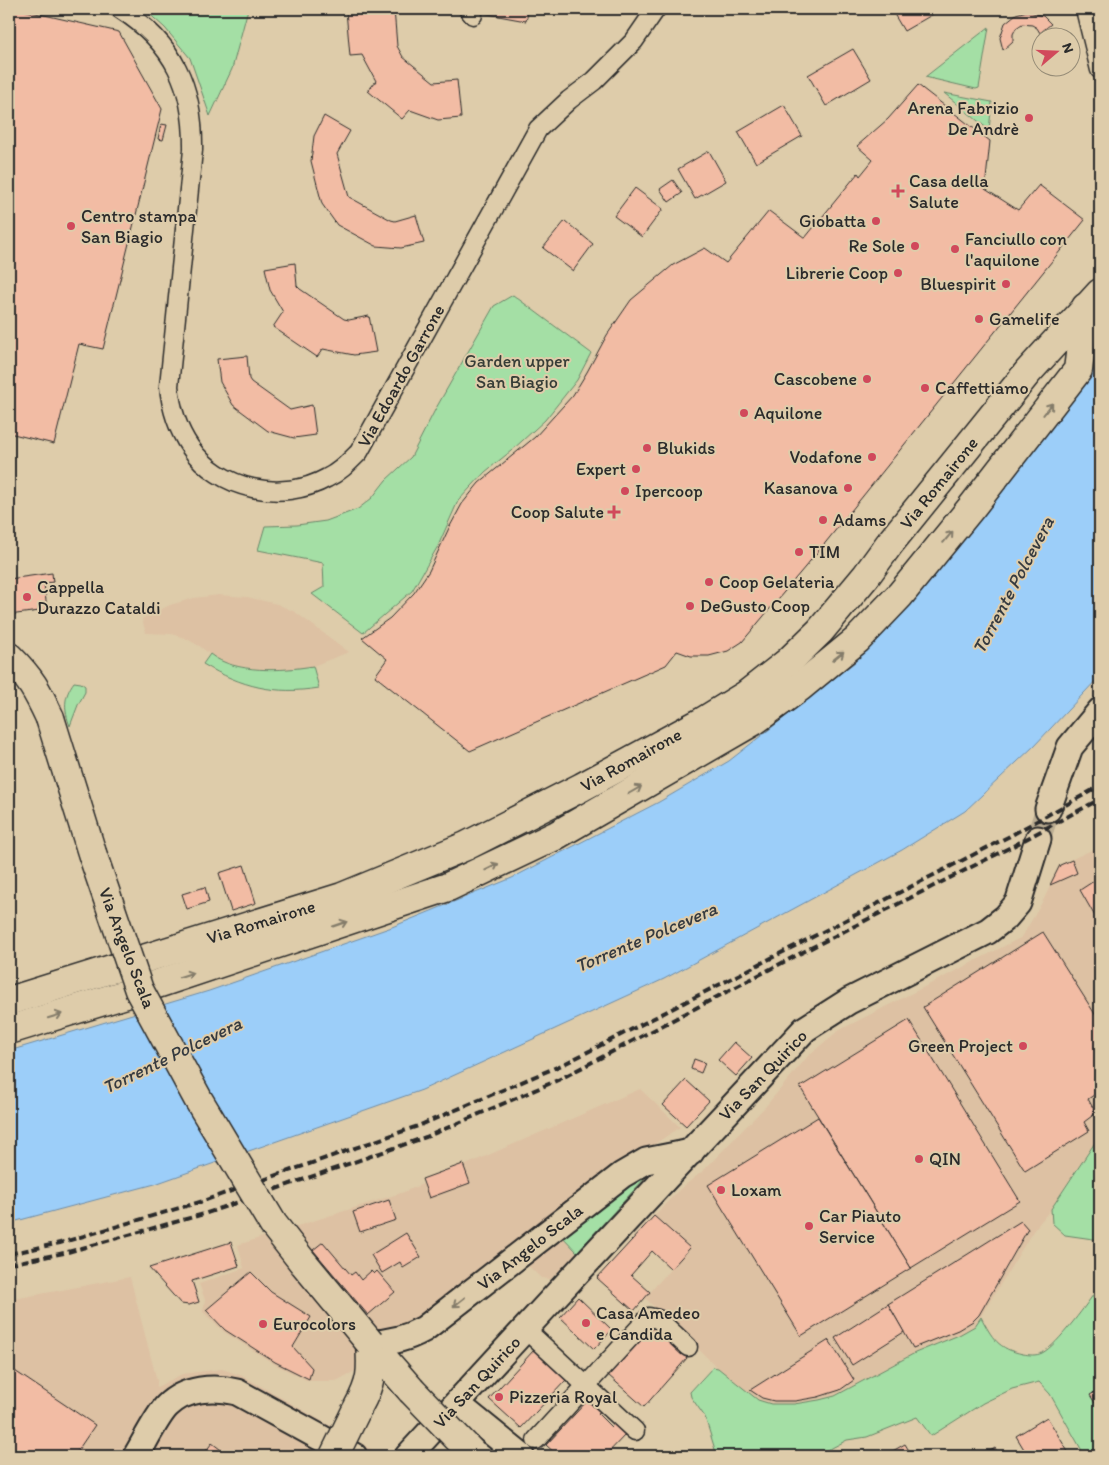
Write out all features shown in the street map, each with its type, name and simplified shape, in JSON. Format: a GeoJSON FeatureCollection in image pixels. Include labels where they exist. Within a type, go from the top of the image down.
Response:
{"type":"FeatureCollection","features":[{"type":"Feature","properties":{"kind":"main road"},"geometry":{"type":"LineString","coordinates":[[9,1030],[139,990],[448,888],[555,836],[754,721],[800,687],[857,640],[900,595],[971,508],[1078,370],[1093,300]]}},
{"type":"Feature","properties":{"kind":"main road","name":"Via Romairone"},"geometry":{"type":"LineString","coordinates":[[9,1000],[342,897],[457,849],[582,787],[702,722],[746,695],[788,662],[820,631],[861,583],[890,543],[1028,372],[1093,300]]}},
{"type":"Feature","properties":{"kind":"main road","name":"Via Angelo Scala"},"geometry":{"type":"LineString","coordinates":[[9,657],[28,676],[38,690],[50,718],[92,854],[139,990],[198,1099],[273,1224],[370,1343],[473,1456]]}},
{"type":"Feature","properties":{"kind":"main road"},"geometry":{"type":"LineString","coordinates":[[1048,809],[1070,747],[1100,712]]}},
{"type":"Feature","properties":{"kind":"main road","name":"Via San Quirico"},"geometry":{"type":"LineString","coordinates":[[408,1456],[805,1029],[849,1001],[988,931],[1006,917],[1018,903],[1038,839]]}},
{"type":"Feature","properties":{"kind":"main road","name":"Via Angelo Scala"},"geometry":{"type":"LineString","coordinates":[[370,1343],[389,1343],[424,1330],[622,1175],[646,1161],[691,1152]]}},
{"type":"Feature","properties":{"kind":"main road"},"geometry":{"type":"LineString","coordinates":[[334,1456],[367,1391],[371,1375],[370,1343]]}},
{"type":"Feature","properties":{"kind":"main road"},"geometry":{"type":"LineString","coordinates":[[136,1456],[166,1407],[188,1393],[218,1388],[238,1392],[354,1456]]}},
{"type":"Feature","properties":{"kind":"main road"},"geometry":{"type":"LineString","coordinates":[[358,1407],[390,1389],[411,1390]]}},
{"type":"Feature","properties":{"kind":"main road"},"geometry":{"type":"LineString","coordinates":[[457,1404],[528,1448]]}},
{"type":"Feature","properties":{"kind":"street","name":"Via Edoardo Garrone"},"geometry":{"type":"LineString","coordinates":[[120,9],[144,26],[164,47],[179,72],[191,107],[193,150],[170,386],[174,416],[190,448],[222,476],[248,487],[285,491],[300,489],[326,479],[343,468],[359,452],[538,129],[569,100],[594,81],[634,41],[656,9]]}},
{"type":"Feature","properties":{"kind":"street"},"geometry":{"type":"LineString","coordinates":[[1085,9],[1100,70]]}},
{"type":"Feature","properties":{"kind":"street"},"geometry":{"type":"LineString","coordinates":[[528,1448],[649,1317],[658,1319],[688,1347]]}},
{"type":"Feature","properties":{"kind":"street","name":"Via San Quirico"},"geometry":{"type":"LineString","coordinates":[[525,1329],[635,1431]]}},
{"type":"Feature","properties":{"kind":"shaded area"},"geometry":{"type":"Polygon","coordinates":[[[219,595],[247,597],[277,604],[295,612],[349,652],[313,666],[297,669],[248,668],[229,664],[213,657],[201,647],[185,638],[172,634],[146,633],[142,619],[170,605],[194,598],[219,595]]]}},
{"type":"Feature","properties":{"kind":"shaded area"},"geometry":{"type":"Polygon","coordinates":[[[1100,846],[1100,1135],[1051,1209],[1033,1231],[975,1326],[959,1335],[915,1353],[835,1396],[794,1404],[771,1404],[757,1400],[718,1368],[645,1298],[689,1248],[654,1216],[680,1189],[703,1171],[765,1107],[809,1055],[838,1031],[1022,937],[1044,899],[1060,865],[1100,846]]]}},
{"type":"Feature","properties":{"kind":"shaded area"},"geometry":{"type":"Polygon","coordinates":[[[640,1089],[680,1127],[612,1173],[552,1226],[577,1252],[551,1279],[541,1278],[517,1255],[404,1345],[336,1381],[308,1381],[274,1364],[224,1332],[203,1312],[205,1300],[199,1284],[244,1268],[238,1245],[404,1192],[640,1089]]]}},
{"type":"Feature","properties":{"kind":"shaded area"},"geometry":{"type":"Polygon","coordinates":[[[130,1277],[157,1387],[182,1374],[222,1369],[243,1376],[383,1456],[9,1456],[9,1300],[130,1277]]]}},
{"type":"Feature","properties":{"kind":"green space"},"geometry":{"type":"Polygon","coordinates":[[[144,9],[248,9],[232,69],[210,116],[190,58],[165,28],[144,9]]]}},
{"type":"Feature","properties":{"kind":"green space"},"geometry":{"type":"Polygon","coordinates":[[[989,27],[979,88],[976,89],[925,77],[989,27]]]}},
{"type":"Feature","properties":{"kind":"green space"},"geometry":{"type":"Polygon","coordinates":[[[944,93],[992,102],[989,130],[944,93]]]}},
{"type":"Feature","properties":{"kind":"green space","name":"Garden upper San Biagio"},"geometry":{"type":"Polygon","coordinates":[[[513,295],[591,353],[577,380],[545,420],[485,472],[458,501],[438,546],[412,591],[363,633],[312,594],[324,587],[323,563],[258,550],[265,526],[297,525],[326,521],[358,509],[372,498],[386,480],[411,457],[435,410],[494,306],[513,295]]]}},
{"type":"Feature","properties":{"kind":"green space"},"geometry":{"type":"Polygon","coordinates":[[[210,654],[232,665],[246,668],[274,670],[313,666],[319,688],[273,690],[245,684],[203,664],[210,654]]]}},
{"type":"Feature","properties":{"kind":"green space"},"geometry":{"type":"Polygon","coordinates":[[[74,682],[85,686],[85,692],[70,726],[66,698],[74,682]]]}},
{"type":"Feature","properties":{"kind":"green space"},"geometry":{"type":"Polygon","coordinates":[[[1100,1135],[1100,1240],[1065,1235],[1052,1223],[1051,1209],[1100,1135]]]}},
{"type":"Feature","properties":{"kind":"green space"},"geometry":{"type":"Polygon","coordinates":[[[645,1174],[646,1177],[577,1252],[562,1236],[633,1176],[645,1174]]]}},
{"type":"Feature","properties":{"kind":"green space"},"geometry":{"type":"Polygon","coordinates":[[[1100,1285],[1100,1447],[1085,1456],[1050,1394],[1039,1382],[1012,1389],[983,1403],[931,1436],[917,1417],[867,1437],[847,1440],[830,1449],[799,1456],[717,1456],[705,1417],[691,1397],[690,1392],[713,1367],[718,1368],[758,1400],[771,1404],[794,1404],[835,1396],[915,1353],[959,1335],[975,1326],[981,1317],[993,1337],[1002,1346],[1023,1354],[1040,1354],[1056,1342],[1100,1285]]]}},
{"type":"Feature","properties":{"kind":"water","name":"Torrente Polcevera"},"geometry":{"type":"Polygon","coordinates":[[[1100,362],[1100,676],[1034,746],[965,811],[902,850],[664,979],[422,1090],[155,1184],[9,1223],[9,1051],[209,991],[392,927],[512,878],[659,802],[729,761],[855,662],[951,551],[1100,362]]]}},
{"type":"Feature","properties":{"kind":"building","name":"Centro stampa San Biagio"},"geometry":{"type":"Polygon","coordinates":[[[9,9],[18,9],[119,32],[162,109],[103,349],[79,344],[54,444],[9,433],[9,9]]]}},
{"type":"Feature","properties":{"kind":"building"},"geometry":{"type":"Polygon","coordinates":[[[363,9],[394,9],[397,46],[403,57],[434,82],[457,80],[461,118],[438,120],[410,110],[402,119],[368,91],[376,81],[362,55],[350,56],[346,11],[363,11],[363,9]]]}},
{"type":"Feature","properties":{"kind":"building"},"geometry":{"type":"Polygon","coordinates":[[[483,9],[529,9],[526,21],[482,13],[483,9]]]}},
{"type":"Feature","properties":{"kind":"building"},"geometry":{"type":"Polygon","coordinates":[[[891,9],[942,9],[904,31],[891,9]]]}},
{"type":"Feature","properties":{"kind":"building"},"geometry":{"type":"Polygon","coordinates":[[[1027,11],[1043,16],[1051,24],[1046,28],[1037,28],[1032,25],[1022,24],[1016,28],[1013,34],[1013,41],[1003,50],[1000,38],[1005,23],[1016,14],[1027,11]]]}},
{"type":"Feature","properties":{"kind":"building"},"geometry":{"type":"Polygon","coordinates":[[[853,49],[871,79],[826,106],[808,75],[853,49]]]}},
{"type":"Feature","properties":{"kind":"building","name":"Aquilone"},"geometry":{"type":"Polygon","coordinates":[[[918,85],[990,141],[985,189],[1018,210],[1039,185],[1085,220],[826,542],[742,642],[728,651],[709,656],[691,656],[677,651],[666,665],[470,751],[375,676],[387,659],[362,638],[390,618],[414,593],[429,571],[462,504],[479,483],[535,437],[573,395],[607,335],[631,300],[673,265],[705,248],[726,263],[769,211],[805,238],[858,173],[860,176],[873,160],[857,146],[888,119],[918,85]]]}},
{"type":"Feature","properties":{"kind":"building"},"geometry":{"type":"Polygon","coordinates":[[[784,105],[802,136],[756,163],[738,132],[784,105]]]}},
{"type":"Feature","properties":{"kind":"building"},"geometry":{"type":"Polygon","coordinates":[[[324,116],[350,131],[337,154],[349,197],[391,220],[395,221],[416,215],[424,243],[401,248],[376,246],[337,225],[322,204],[311,161],[314,136],[324,116]]]}},
{"type":"Feature","properties":{"kind":"building"},"geometry":{"type":"Polygon","coordinates":[[[161,124],[167,125],[163,140],[158,139],[161,124]]]}},
{"type":"Feature","properties":{"kind":"building"},"geometry":{"type":"Polygon","coordinates":[[[709,151],[726,181],[695,199],[678,169],[709,151]]]}},
{"type":"Feature","properties":{"kind":"building"},"geometry":{"type":"Polygon","coordinates":[[[673,180],[682,193],[669,202],[660,189],[673,180]]]}},
{"type":"Feature","properties":{"kind":"building"},"geometry":{"type":"Polygon","coordinates":[[[635,188],[663,209],[642,237],[614,216],[635,188]]]}},
{"type":"Feature","properties":{"kind":"building"},"geometry":{"type":"Polygon","coordinates":[[[565,221],[593,244],[573,271],[543,248],[565,221]]]}},
{"type":"Feature","properties":{"kind":"building"},"geometry":{"type":"Polygon","coordinates":[[[295,263],[297,286],[300,289],[344,319],[349,320],[369,316],[376,352],[354,355],[323,349],[317,357],[273,327],[283,312],[270,290],[265,268],[295,263]]]}},
{"type":"Feature","properties":{"kind":"building"},"geometry":{"type":"Polygon","coordinates":[[[247,356],[249,379],[251,382],[290,410],[312,405],[316,435],[294,438],[268,431],[233,405],[220,382],[217,359],[247,356]]]}},
{"type":"Feature","properties":{"kind":"building","name":"Cappella Durazzo Cataldi"},"geometry":{"type":"Polygon","coordinates":[[[52,573],[53,582],[44,583],[47,610],[9,615],[9,579],[52,573]]]}},
{"type":"Feature","properties":{"kind":"building"},"geometry":{"type":"Polygon","coordinates":[[[1072,860],[1077,873],[1050,885],[1060,865],[1072,860]]]}},
{"type":"Feature","properties":{"kind":"building"},"geometry":{"type":"Polygon","coordinates":[[[244,865],[256,903],[231,911],[219,873],[244,865]]]}},
{"type":"Feature","properties":{"kind":"building"},"geometry":{"type":"Polygon","coordinates":[[[1100,877],[1100,925],[1080,890],[1100,877]]]}},
{"type":"Feature","properties":{"kind":"building"},"geometry":{"type":"Polygon","coordinates":[[[205,887],[209,902],[187,909],[182,894],[205,887]]]}},
{"type":"Feature","properties":{"kind":"building","name":"Green Project"},"geometry":{"type":"Polygon","coordinates":[[[1043,932],[1100,1022],[1100,1091],[1088,1099],[1096,1113],[1084,1122],[1089,1131],[1025,1171],[923,1007],[1043,932]]]}},
{"type":"Feature","properties":{"kind":"building","name":"QIN"},"geometry":{"type":"Polygon","coordinates":[[[909,1020],[1020,1201],[911,1268],[800,1087],[909,1020]]]}},
{"type":"Feature","properties":{"kind":"building"},"geometry":{"type":"Polygon","coordinates":[[[734,1042],[752,1058],[736,1076],[718,1060],[734,1042]]]}},
{"type":"Feature","properties":{"kind":"building"},"geometry":{"type":"Polygon","coordinates":[[[694,1059],[705,1063],[701,1073],[691,1069],[694,1059]]]}},
{"type":"Feature","properties":{"kind":"building"},"geometry":{"type":"Polygon","coordinates":[[[686,1080],[709,1101],[686,1126],[663,1105],[686,1080]]]}},
{"type":"Feature","properties":{"kind":"building","name":"Car Piauto Service"},"geometry":{"type":"Polygon","coordinates":[[[818,1117],[911,1268],[801,1336],[708,1185],[818,1117]]]}},
{"type":"Feature","properties":{"kind":"building"},"geometry":{"type":"Polygon","coordinates":[[[463,1164],[470,1183],[429,1198],[422,1179],[463,1164]]]}},
{"type":"Feature","properties":{"kind":"building"},"geometry":{"type":"Polygon","coordinates":[[[389,1200],[396,1220],[360,1232],[353,1212],[389,1200]]]}},
{"type":"Feature","properties":{"kind":"building"},"geometry":{"type":"Polygon","coordinates":[[[654,1216],[690,1248],[671,1269],[652,1251],[631,1275],[650,1292],[634,1311],[597,1278],[654,1216]]]}},
{"type":"Feature","properties":{"kind":"building"},"geometry":{"type":"Polygon","coordinates":[[[1021,1221],[1028,1229],[979,1315],[958,1330],[913,1348],[888,1304],[1021,1221]]]}},
{"type":"Feature","properties":{"kind":"building"},"geometry":{"type":"Polygon","coordinates":[[[406,1233],[421,1257],[403,1268],[400,1262],[382,1273],[371,1255],[406,1233]]]}},
{"type":"Feature","properties":{"kind":"building"},"geometry":{"type":"Polygon","coordinates":[[[231,1242],[239,1266],[192,1281],[199,1302],[189,1305],[181,1304],[149,1268],[231,1242]]]}},
{"type":"Feature","properties":{"kind":"building"},"geometry":{"type":"Polygon","coordinates":[[[323,1242],[351,1275],[355,1272],[361,1280],[371,1271],[374,1274],[377,1271],[395,1292],[368,1315],[313,1250],[323,1242]]]}},
{"type":"Feature","properties":{"kind":"building","name":"Eurocolors"},"geometry":{"type":"Polygon","coordinates":[[[251,1272],[271,1292],[311,1317],[293,1347],[312,1368],[309,1379],[275,1362],[225,1330],[206,1310],[251,1272]]]}},
{"type":"Feature","properties":{"kind":"building","name":"Casa Amedeo e Candida"},"geometry":{"type":"Polygon","coordinates":[[[578,1297],[612,1330],[594,1349],[560,1317],[578,1297]]]}},
{"type":"Feature","properties":{"kind":"building"},"geometry":{"type":"Polygon","coordinates":[[[888,1304],[904,1332],[852,1365],[835,1338],[888,1304]]]}},
{"type":"Feature","properties":{"kind":"building"},"geometry":{"type":"Polygon","coordinates":[[[651,1326],[687,1358],[644,1407],[608,1375],[651,1326]]]}},
{"type":"Feature","properties":{"kind":"building"},"geometry":{"type":"Polygon","coordinates":[[[829,1340],[854,1380],[840,1390],[818,1397],[795,1401],[774,1401],[762,1398],[750,1390],[829,1340]]]}},
{"type":"Feature","properties":{"kind":"building"},"geometry":{"type":"Polygon","coordinates":[[[534,1350],[566,1380],[521,1428],[489,1399],[534,1350]]]}},
{"type":"Feature","properties":{"kind":"building"},"geometry":{"type":"Polygon","coordinates":[[[9,1367],[95,1425],[74,1456],[9,1456],[9,1367]]]}},
{"type":"Feature","properties":{"kind":"building"},"geometry":{"type":"Polygon","coordinates":[[[1100,1389],[1100,1411],[1090,1395],[1100,1389]]]}},
{"type":"Feature","properties":{"kind":"building"},"geometry":{"type":"Polygon","coordinates":[[[589,1399],[602,1411],[598,1414],[611,1427],[615,1423],[626,1434],[605,1456],[567,1456],[561,1451],[557,1455],[546,1445],[589,1399]]]}},
{"type":"Feature","properties":{"kind":"building"},"geometry":{"type":"Polygon","coordinates":[[[1047,1417],[1070,1455],[1028,1456],[1016,1436],[1047,1417]]]}},
{"type":"Feature","properties":{"kind":"building"},"geometry":{"type":"Polygon","coordinates":[[[212,1443],[229,1456],[202,1456],[212,1443]]]}},
{"type":"Feature","properties":{"kind":"building"},"geometry":{"type":"Polygon","coordinates":[[[905,1444],[911,1454],[917,1450],[921,1456],[884,1456],[905,1444]]]}},
{"type":"Feature","properties":{"kind":"building"},"geometry":{"type":"Polygon","coordinates":[[[995,1448],[1000,1456],[982,1456],[995,1448]]]}},
{"type":"Feature","properties":{"kind":"tunnel"},"geometry":{"type":"LineString","coordinates":[[1038,839],[1048,809]]}},
{"type":"Feature","properties":{"kind":"railway"},"geometry":{"type":"LineString","coordinates":[[9,1254],[60,1243],[200,1202],[418,1126],[564,1064],[1008,837],[1100,786]]}},
{"type":"Feature","properties":{"kind":"railway"},"geometry":{"type":"LineString","coordinates":[[9,1264],[64,1253],[204,1214],[426,1137],[558,1080],[801,953],[1013,846],[1100,799]]}},
{"type":"Feature","properties":{"kind":"place","name":"Arena Fabrizio De Andrè"},"geometry":{"type":"Point","coordinates":[1029,118]}},
{"type":"Feature","properties":{"kind":"place","name":"Casa della Salute"},"geometry":{"type":"Point","coordinates":[898,191]}},
{"type":"Feature","properties":{"kind":"place","name":"Giobatta"},"geometry":{"type":"Point","coordinates":[876,221]}},
{"type":"Feature","properties":{"kind":"place","name":"Centro stampa San Biagio"},"geometry":{"type":"Point","coordinates":[71,226]}},
{"type":"Feature","properties":{"kind":"place","name":"Re Sole"},"geometry":{"type":"Point","coordinates":[915,246]}},
{"type":"Feature","properties":{"kind":"place","name":"Fanciullo con l'aquilone"},"geometry":{"type":"Point","coordinates":[955,249]}},
{"type":"Feature","properties":{"kind":"place","name":"Librerie Coop"},"geometry":{"type":"Point","coordinates":[898,273]}},
{"type":"Feature","properties":{"kind":"place","name":"Bluespirit"},"geometry":{"type":"Point","coordinates":[1006,284]}},
{"type":"Feature","properties":{"kind":"place","name":"Gamelife"},"geometry":{"type":"Point","coordinates":[979,319]}},
{"type":"Feature","properties":{"kind":"place","name":"Cascobene"},"geometry":{"type":"Point","coordinates":[867,379]}},
{"type":"Feature","properties":{"kind":"place","name":"Caffettiamo"},"geometry":{"type":"Point","coordinates":[925,388]}},
{"type":"Feature","properties":{"kind":"place","name":"Aquilone"},"geometry":{"type":"Point","coordinates":[744,413]}},
{"type":"Feature","properties":{"kind":"place","name":"Blukids"},"geometry":{"type":"Point","coordinates":[647,448]}},
{"type":"Feature","properties":{"kind":"place","name":"Vodafone"},"geometry":{"type":"Point","coordinates":[872,457]}},
{"type":"Feature","properties":{"kind":"place","name":"Expert"},"geometry":{"type":"Point","coordinates":[636,469]}},
{"type":"Feature","properties":{"kind":"place","name":"Kasanova"},"geometry":{"type":"Point","coordinates":[848,488]}},
{"type":"Feature","properties":{"kind":"place","name":"Ipercoop"},"geometry":{"type":"Point","coordinates":[625,491]}},
{"type":"Feature","properties":{"kind":"place","name":"Coop Salute"},"geometry":{"type":"Point","coordinates":[614,512]}},
{"type":"Feature","properties":{"kind":"place","name":"Adams"},"geometry":{"type":"Point","coordinates":[823,520]}},
{"type":"Feature","properties":{"kind":"place","name":"TIM"},"geometry":{"type":"Point","coordinates":[799,552]}},
{"type":"Feature","properties":{"kind":"place","name":"Coop Gelateria"},"geometry":{"type":"Point","coordinates":[709,582]}},
{"type":"Feature","properties":{"kind":"place","name":"Cappella Durazzo Cataldi"},"geometry":{"type":"Point","coordinates":[27,597]}},
{"type":"Feature","properties":{"kind":"place","name":"DeGusto Coop"},"geometry":{"type":"Point","coordinates":[690,606]}},
{"type":"Feature","properties":{"kind":"place","name":"Green Project"},"geometry":{"type":"Point","coordinates":[1023,1046]}},
{"type":"Feature","properties":{"kind":"place","name":"QIN"},"geometry":{"type":"Point","coordinates":[919,1159]}},
{"type":"Feature","properties":{"kind":"place","name":"Loxam"},"geometry":{"type":"Point","coordinates":[721,1190]}},
{"type":"Feature","properties":{"kind":"place","name":"Car Piauto Service"},"geometry":{"type":"Point","coordinates":[809,1226]}},
{"type":"Feature","properties":{"kind":"place","name":"Casa Amedeo e Candida"},"geometry":{"type":"Point","coordinates":[586,1323]}},
{"type":"Feature","properties":{"kind":"place","name":"Eurocolors"},"geometry":{"type":"Point","coordinates":[263,1324]}},
{"type":"Feature","properties":{"kind":"place","name":"Pizzeria Royal"},"geometry":{"type":"Point","coordinates":[499,1397]}}]}
